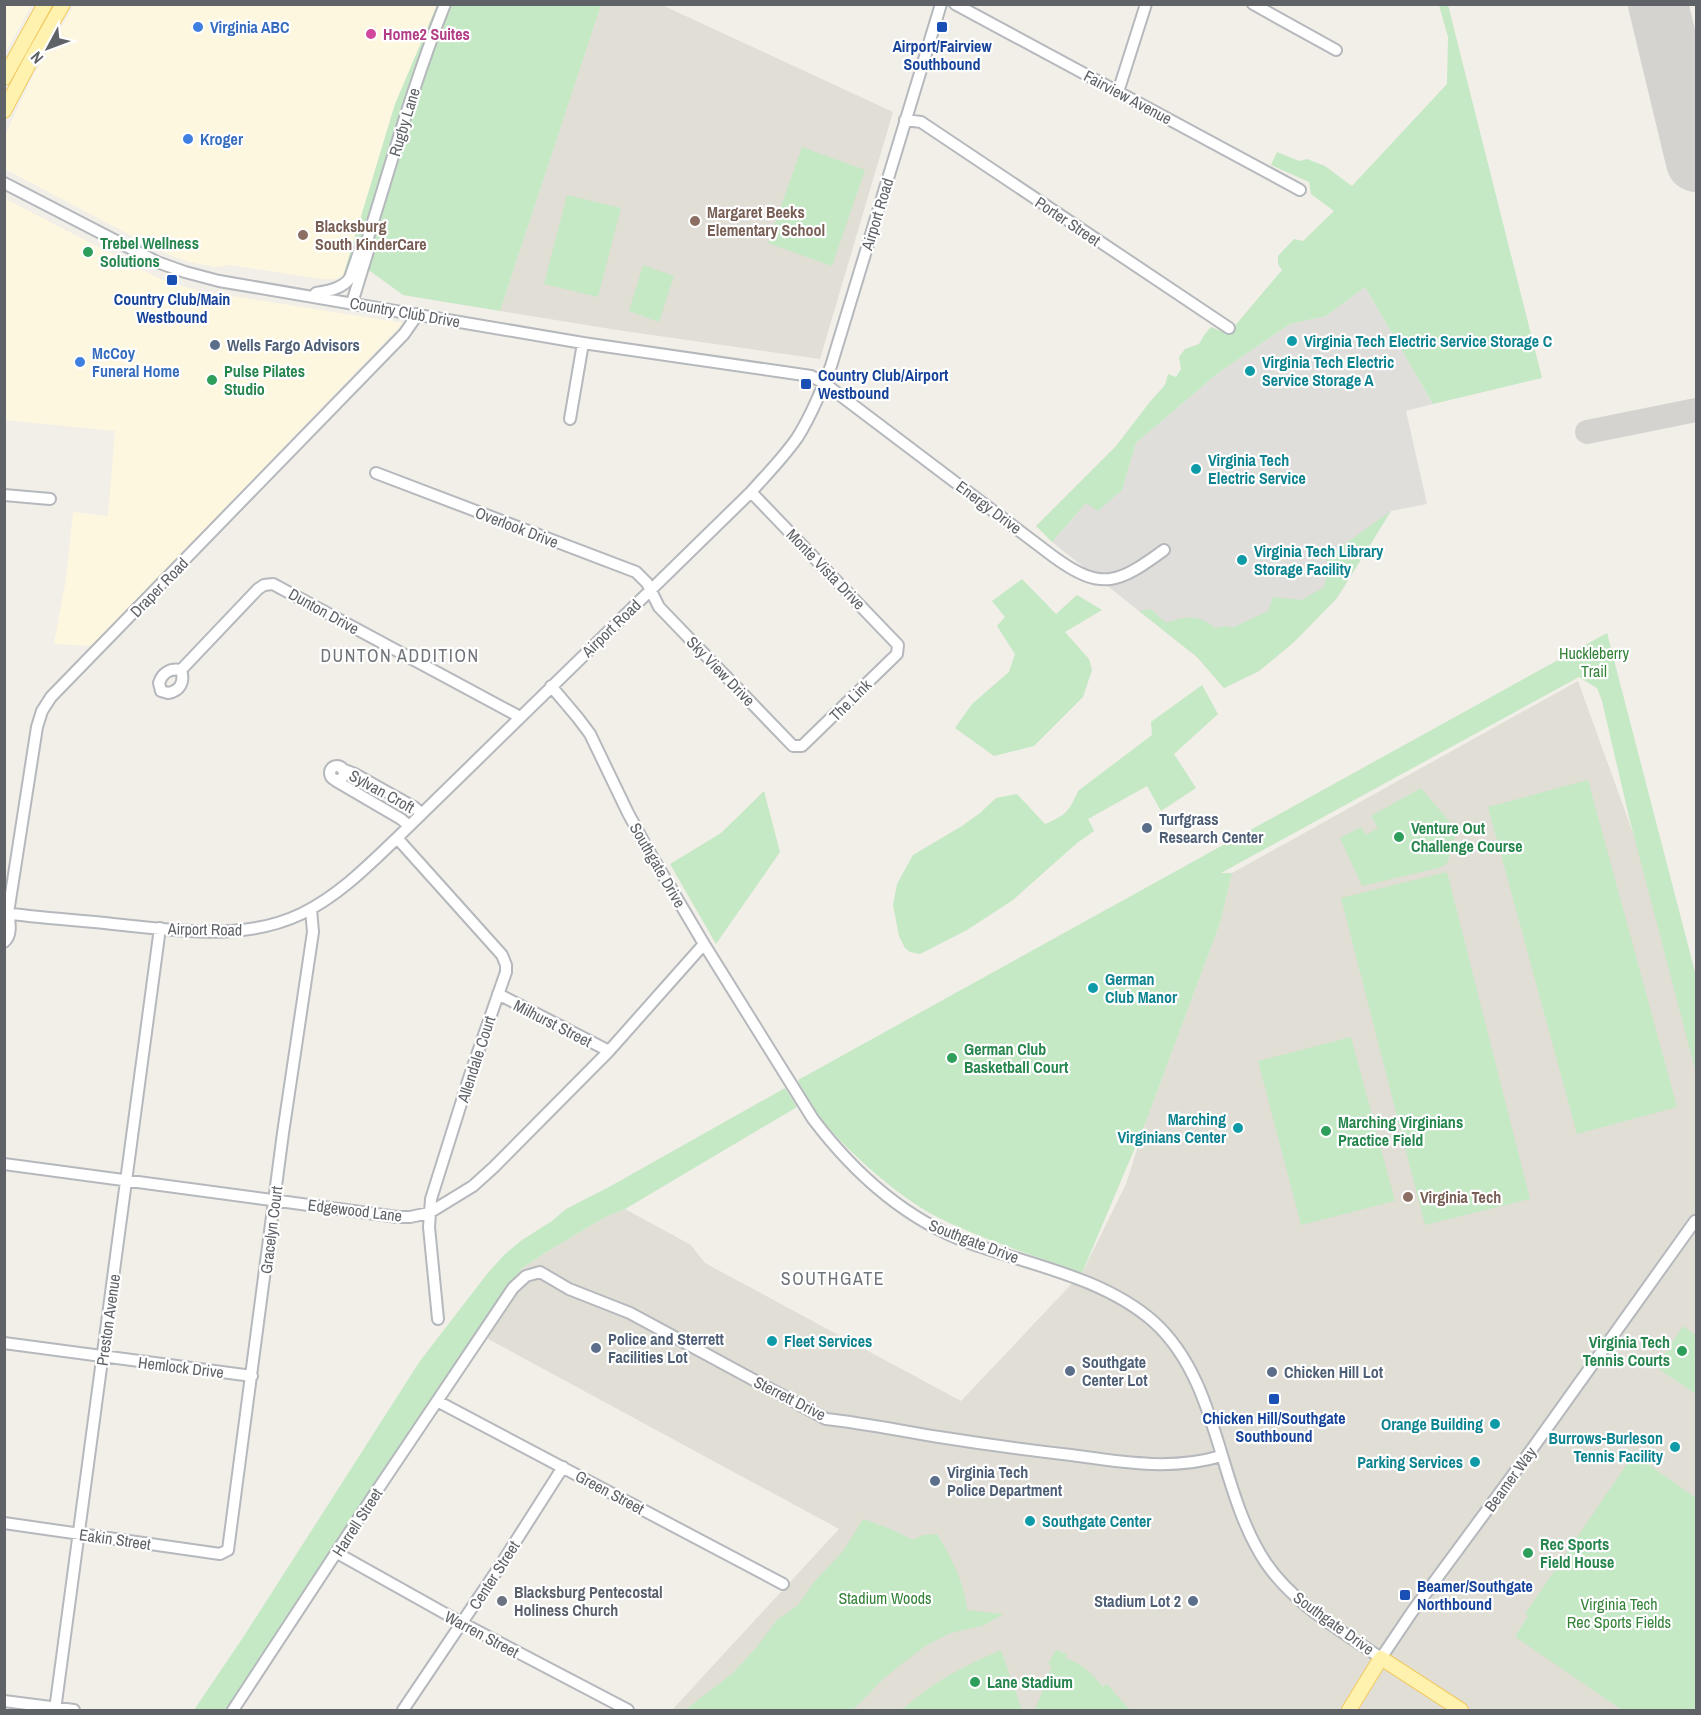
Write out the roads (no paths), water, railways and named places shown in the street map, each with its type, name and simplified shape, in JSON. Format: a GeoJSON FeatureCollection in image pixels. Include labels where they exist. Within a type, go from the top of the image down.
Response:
{"type":"FeatureCollection","features":[{"type":"Feature","properties":{"kind":"main road"},"geometry":{"type":"LineString","coordinates":[[4,78],[45,4]]}},
{"type":"Feature","properties":{"kind":"main road"},"geometry":{"type":"LineString","coordinates":[[4,111],[63,4]]}},
{"type":"Feature","properties":{"kind":"main road","name":"Beamer Way"},"geometry":{"type":"LineString","coordinates":[[1349,1710],[1381,1658]]}},
{"type":"Feature","properties":{"kind":"main road","name":"Southgate Drive"},"geometry":{"type":"LineString","coordinates":[[1381,1658],[1461,1710]]}},
{"type":"Feature","properties":{"kind":"street","name":"Rugby Lane"},"geometry":{"type":"LineString","coordinates":[[352,303],[368,251],[367,241],[409,104],[445,4]]}},
{"type":"Feature","properties":{"kind":"street","name":"Airport Road"},"geometry":{"type":"LineString","coordinates":[[6,915],[213,932],[240,931],[280,922],[311,909],[342,888],[397,838],[751,492],[781,459],[797,437],[824,383],[844,325],[941,4]]}},
{"type":"Feature","properties":{"kind":"street","name":"Fairview Avenue"},"geometry":{"type":"LineString","coordinates":[[956,4],[1300,190]]}},
{"type":"Feature","properties":{"kind":"street"},"geometry":{"type":"LineString","coordinates":[[1118,92],[1146,4]]}},
{"type":"Feature","properties":{"kind":"street"},"geometry":{"type":"LineString","coordinates":[[1253,4],[1336,50]]}},
{"type":"Feature","properties":{"kind":"street","name":"Porter Street"},"geometry":{"type":"LineString","coordinates":[[905,120],[921,122],[1229,328]]}},
{"type":"Feature","properties":{"kind":"street","name":"Country Club Drive"},"geometry":{"type":"LineString","coordinates":[[4,183],[166,266],[219,281],[583,343],[811,376],[824,383]]}},
{"type":"Feature","properties":{"kind":"street","name":"Rugby Lane"},"geometry":{"type":"LineString","coordinates":[[308,295],[341,287],[347,283],[360,249],[367,241]]}},
{"type":"Feature","properties":{"kind":"street","name":"Draper Road"},"geometry":{"type":"LineString","coordinates":[[4,942],[8,939],[10,924],[6,915],[37,727],[42,711],[51,697],[404,334],[418,314]]}},
{"type":"Feature","properties":{"kind":"street"},"geometry":{"type":"LineString","coordinates":[[570,419],[583,343]]}},
{"type":"Feature","properties":{"kind":"street","name":"Energy Drive"},"geometry":{"type":"LineString","coordinates":[[824,383],[1054,557],[1080,574],[1100,579],[1117,578],[1139,568],[1164,550]]}},
{"type":"Feature","properties":{"kind":"street","name":"Overlook Drive"},"geometry":{"type":"LineString","coordinates":[[376,473],[636,572],[644,579],[650,590]]}},
{"type":"Feature","properties":{"kind":"street","name":"Monte Vista Drive"},"geometry":{"type":"LineString","coordinates":[[751,492],[895,640],[898,648]]}},
{"type":"Feature","properties":{"kind":"street"},"geometry":{"type":"LineString","coordinates":[[4,495],[50,499]]}},
{"type":"Feature","properties":{"kind":"street","name":"Dunton Drive"},"geometry":{"type":"LineString","coordinates":[[181,670],[258,589],[264,585],[273,584],[520,717]]}},
{"type":"Feature","properties":{"kind":"street","name":"Sky View Drive"},"geometry":{"type":"LineString","coordinates":[[650,590],[659,607],[793,746],[798,747]]}},
{"type":"Feature","properties":{"kind":"street","name":"The Link"},"geometry":{"type":"LineString","coordinates":[[798,747],[804,745],[897,654],[898,648]]}},
{"type":"Feature","properties":{"kind":"street","name":"Southgate Drive"},"geometry":{"type":"LineString","coordinates":[[551,686],[578,718],[596,746],[628,813],[704,944],[813,1119],[837,1150],[873,1186],[905,1210],[942,1231],[967,1242],[1082,1281],[1116,1296],[1154,1322],[1184,1360],[1197,1385],[1243,1520],[1267,1564],[1291,1592],[1304,1603],[1381,1658]]}},
{"type":"Feature","properties":{"kind":"street","name":"Sylvan Croft"},"geometry":{"type":"LineString","coordinates":[[408,826],[401,819],[331,778],[330,770],[337,766],[355,774],[422,813]]}},
{"type":"Feature","properties":{"kind":"street","name":"Allendale Court"},"geometry":{"type":"LineString","coordinates":[[397,838],[502,955],[506,965],[506,972],[470,1075],[431,1200],[429,1213],[438,1319]]}},
{"type":"Feature","properties":{"kind":"street","name":"Gracelyn Court"},"geometry":{"type":"LineString","coordinates":[[226,1552],[229,1546],[283,1133],[313,932],[311,909]]}},
{"type":"Feature","properties":{"kind":"street","name":"Preston Avenue"},"geometry":{"type":"LineString","coordinates":[[55,1709],[160,928]]}},
{"type":"Feature","properties":{"kind":"street","name":"Edgewood Lane"},"geometry":{"type":"LineString","coordinates":[[4,1164],[398,1217],[429,1213],[472,1186],[494,1167],[609,1051],[704,944]]}},
{"type":"Feature","properties":{"kind":"street","name":"Milhurst Street"},"geometry":{"type":"LineString","coordinates":[[498,994],[609,1051]]}},
{"type":"Feature","properties":{"kind":"street","name":"Beamer Way"},"geometry":{"type":"LineString","coordinates":[[1381,1658],[1695,1221]]}},
{"type":"Feature","properties":{"kind":"street","name":"Sterrett Drive"},"geometry":{"type":"LineString","coordinates":[[482,1335],[513,1288],[526,1276],[540,1272],[569,1289],[630,1313],[826,1419],[956,1440],[1130,1463],[1186,1463],[1221,1456]]}},
{"type":"Feature","properties":{"kind":"street","name":"Harrell Street"},"geometry":{"type":"LineString","coordinates":[[233,1710],[482,1335]]}},
{"type":"Feature","properties":{"kind":"street","name":"Hemlock Drive"},"geometry":{"type":"LineString","coordinates":[[4,1343],[103,1358],[252,1376]]}},
{"type":"Feature","properties":{"kind":"street","name":"Green Street"},"geometry":{"type":"LineString","coordinates":[[437,1401],[783,1584]]}},
{"type":"Feature","properties":{"kind":"street","name":"Center Street"},"geometry":{"type":"LineString","coordinates":[[403,1710],[563,1467]]}},
{"type":"Feature","properties":{"kind":"street","name":"Eakin Street"},"geometry":{"type":"LineString","coordinates":[[4,1523],[220,1554],[226,1552]]}},
{"type":"Feature","properties":{"kind":"street","name":"Warren Street"},"geometry":{"type":"LineString","coordinates":[[337,1553],[462,1623],[628,1710]]}},
{"type":"Feature","properties":{"kind":"street"},"geometry":{"type":"LineString","coordinates":[[4,1701],[74,1710]]}},
{"type":"Feature","properties":{"kind":"place","name":"Virginia ABC"},"geometry":{"type":"Point","coordinates":[198,27]}},
{"type":"Feature","properties":{"kind":"place","name":"Airport/Fairview Southbound"},"geometry":{"type":"Point","coordinates":[942,27]}},
{"type":"Feature","properties":{"kind":"place","name":"Home2 Suites"},"geometry":{"type":"Point","coordinates":[371,34]}},
{"type":"Feature","properties":{"kind":"place","name":"Kroger"},"geometry":{"type":"Point","coordinates":[188,139]}},
{"type":"Feature","properties":{"kind":"place","name":"Margaret Beeks Elementary School"},"geometry":{"type":"Point","coordinates":[695,221]}},
{"type":"Feature","properties":{"kind":"place","name":"Blacksburg South KinderCare"},"geometry":{"type":"Point","coordinates":[303,235]}},
{"type":"Feature","properties":{"kind":"place","name":"Trebel Wellness Solutions"},"geometry":{"type":"Point","coordinates":[88,252]}},
{"type":"Feature","properties":{"kind":"place","name":"Country Club/Main Westbound"},"geometry":{"type":"Point","coordinates":[172,280]}},
{"type":"Feature","properties":{"kind":"place","name":"Virginia Tech Electric Service Storage C"},"geometry":{"type":"Point","coordinates":[1292,341]}},
{"type":"Feature","properties":{"kind":"place","name":"Wells Fargo Advisors"},"geometry":{"type":"Point","coordinates":[215,345]}},
{"type":"Feature","properties":{"kind":"place","name":"McCoy Funeral Home"},"geometry":{"type":"Point","coordinates":[80,362]}},
{"type":"Feature","properties":{"kind":"place","name":"Virginia Tech Electric Service Storage A"},"geometry":{"type":"Point","coordinates":[1250,371]}},
{"type":"Feature","properties":{"kind":"place","name":"Pulse Pilates Studio"},"geometry":{"type":"Point","coordinates":[212,380]}},
{"type":"Feature","properties":{"kind":"place","name":"Country Club/Airport Westbound"},"geometry":{"type":"Point","coordinates":[806,384]}},
{"type":"Feature","properties":{"kind":"place","name":"Virginia Tech Electric Service"},"geometry":{"type":"Point","coordinates":[1196,469]}},
{"type":"Feature","properties":{"kind":"place","name":"Virginia Tech Library Storage Facility"},"geometry":{"type":"Point","coordinates":[1242,560]}},
{"type":"Feature","properties":{"kind":"place","name":"Turfgrass Research Center"},"geometry":{"type":"Point","coordinates":[1147,828]}},
{"type":"Feature","properties":{"kind":"place","name":"Venture Out Challenge Course"},"geometry":{"type":"Point","coordinates":[1399,837]}},
{"type":"Feature","properties":{"kind":"place","name":"German Club Manor"},"geometry":{"type":"Point","coordinates":[1093,988]}},
{"type":"Feature","properties":{"kind":"place","name":"German Club Basketball Court"},"geometry":{"type":"Point","coordinates":[952,1058]}},
{"type":"Feature","properties":{"kind":"place","name":"Marching Virginians Center"},"geometry":{"type":"Point","coordinates":[1238,1128]}},
{"type":"Feature","properties":{"kind":"place","name":"Marching Virginians Practice Field"},"geometry":{"type":"Point","coordinates":[1326,1131]}},
{"type":"Feature","properties":{"kind":"place","name":"Virginia Tech"},"geometry":{"type":"Point","coordinates":[1408,1197]}},
{"type":"Feature","properties":{"kind":"place","name":"Fleet Services"},"geometry":{"type":"Point","coordinates":[772,1341]}},
{"type":"Feature","properties":{"kind":"place","name":"Police and Sterrett Facilities Lot"},"geometry":{"type":"Point","coordinates":[596,1348]}},
{"type":"Feature","properties":{"kind":"place","name":"Virginia Tech Tennis Courts"},"geometry":{"type":"Point","coordinates":[1682,1351]}},
{"type":"Feature","properties":{"kind":"place","name":"Southgate Center Lot"},"geometry":{"type":"Point","coordinates":[1070,1371]}},
{"type":"Feature","properties":{"kind":"place","name":"Chicken Hill Lot"},"geometry":{"type":"Point","coordinates":[1272,1372]}},
{"type":"Feature","properties":{"kind":"place","name":"Chicken Hill/Southgate Southbound"},"geometry":{"type":"Point","coordinates":[1274,1399]}},
{"type":"Feature","properties":{"kind":"place","name":"Orange Building"},"geometry":{"type":"Point","coordinates":[1495,1424]}},
{"type":"Feature","properties":{"kind":"place","name":"Burrows-Burleson Tennis Facility"},"geometry":{"type":"Point","coordinates":[1675,1447]}},
{"type":"Feature","properties":{"kind":"place","name":"Parking Services"},"geometry":{"type":"Point","coordinates":[1475,1462]}},
{"type":"Feature","properties":{"kind":"place","name":"Virginia Tech Police Department"},"geometry":{"type":"Point","coordinates":[935,1481]}},
{"type":"Feature","properties":{"kind":"place","name":"Southgate Center"},"geometry":{"type":"Point","coordinates":[1030,1521]}},
{"type":"Feature","properties":{"kind":"place","name":"Rec Sports Field House"},"geometry":{"type":"Point","coordinates":[1528,1553]}},
{"type":"Feature","properties":{"kind":"place","name":"Beamer/Southgate Northbound"},"geometry":{"type":"Point","coordinates":[1405,1595]}},
{"type":"Feature","properties":{"kind":"place","name":"Blacksburg Pentecostal Holiness Church"},"geometry":{"type":"Point","coordinates":[502,1601]}},
{"type":"Feature","properties":{"kind":"place","name":"Stadium Lot 2"},"geometry":{"type":"Point","coordinates":[1193,1601]}},
{"type":"Feature","properties":{"kind":"place","name":"Lane Stadium"},"geometry":{"type":"Point","coordinates":[975,1682]}},
{"type":"Feature","properties":{"kind":"district","name":"DUNTON ADDITION"},"geometry":{"type":"Point","coordinates":[400,655]}},
{"type":"Feature","properties":{"kind":"district","name":"SOUTHGATE"},"geometry":{"type":"Point","coordinates":[833,1278]}},
{"type":"Feature","properties":{"kind":"park label","name":"Huckleberry Trail"},"geometry":{"type":"Point","coordinates":[1594,662]}},
{"type":"Feature","properties":{"kind":"park label","name":"Stadium Woods"},"geometry":{"type":"Point","coordinates":[885,1598]}},
{"type":"Feature","properties":{"kind":"park label","name":"Virginia Tech Rec Sports Fields"},"geometry":{"type":"Point","coordinates":[1619,1613]}}]}
